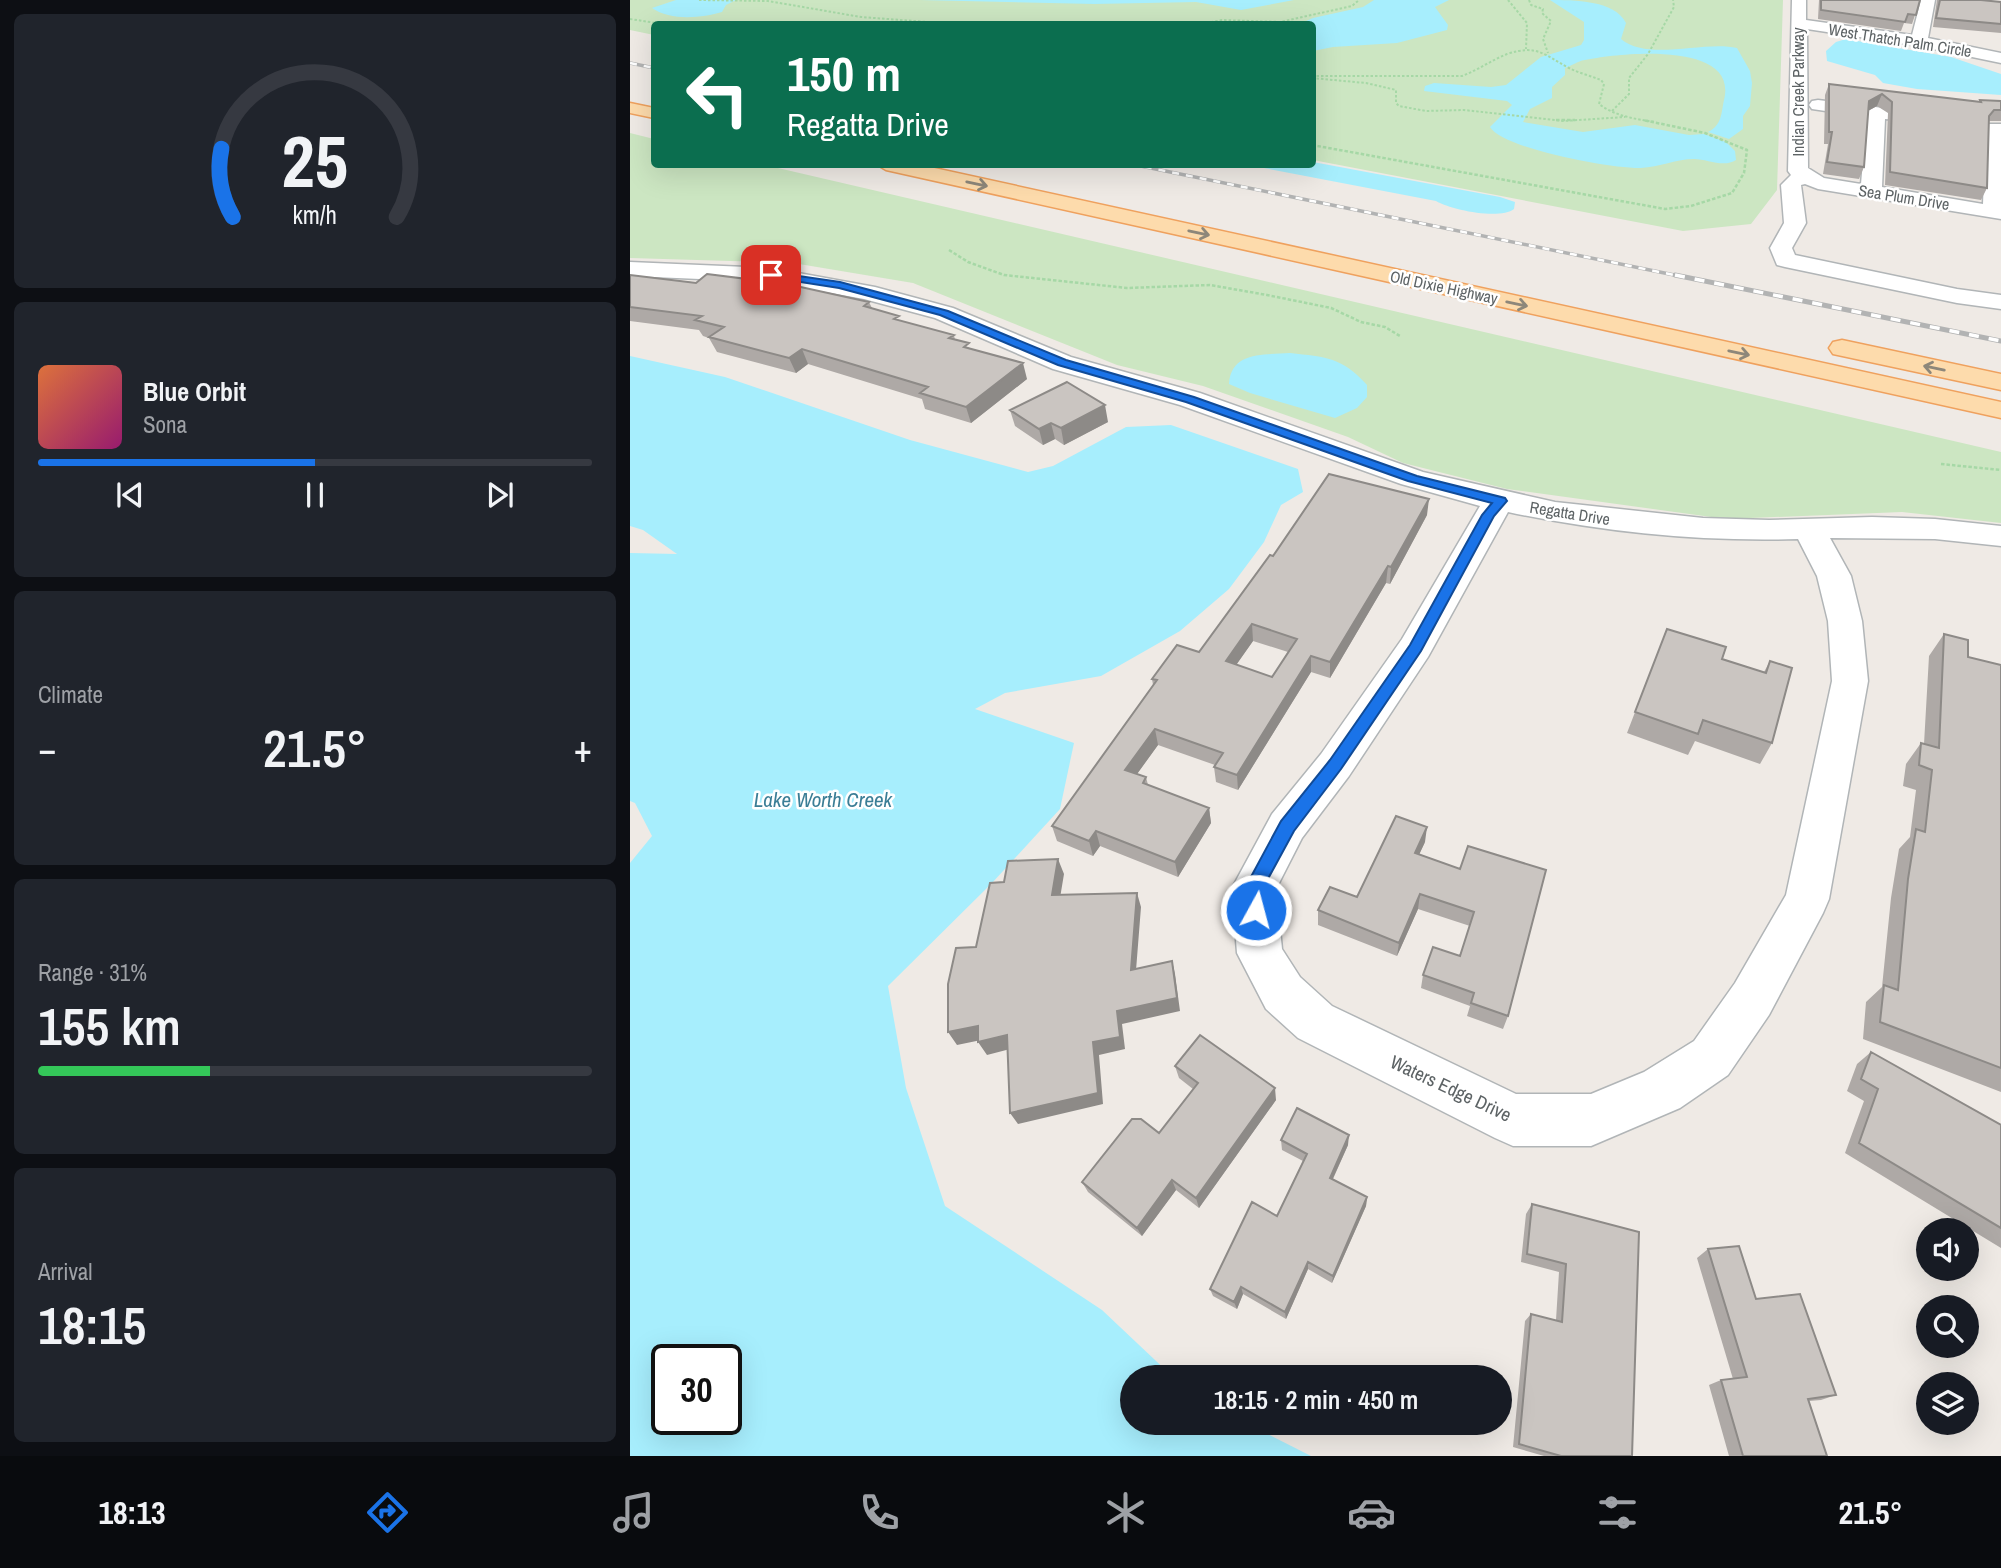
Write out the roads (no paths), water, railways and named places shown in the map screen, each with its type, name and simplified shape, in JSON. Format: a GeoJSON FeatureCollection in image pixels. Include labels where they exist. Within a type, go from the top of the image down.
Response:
{"type":"FeatureCollection","features":[{"type":"Feature","properties":{"kind":"main road"},"geometry":{"type":"LineString","coordinates":[[630,90],[651,95]]}},
{"type":"Feature","properties":{"kind":"main road"},"geometry":{"type":"LineString","coordinates":[[630,108],[651,112]]}},
{"type":"Feature","properties":{"kind":"main road","name":"Old Dixie Highway"},"geometry":{"type":"LineString","coordinates":[[904,168],[2001,410]]}},
{"type":"Feature","properties":{"kind":"main road"},"geometry":{"type":"LineString","coordinates":[[998,168],[1362,246]]}},
{"type":"Feature","properties":{"kind":"main road"},"geometry":{"type":"LineString","coordinates":[[1825,344],[2001,382]]}},
{"type":"Feature","properties":{"kind":"street"},"geometry":{"type":"LineString","coordinates":[[1928,0],[1921,34],[1966,34]]}},
{"type":"Feature","properties":{"kind":"street","name":"West Thatch Palm Circle"},"geometry":{"type":"LineString","coordinates":[[1799,11],[1921,34],[2001,58]]}},
{"type":"Feature","properties":{"kind":"street","name":"Indian Creek Parkway"},"geometry":{"type":"LineString","coordinates":[[1799,11],[1798,172],[1806,178]]}},
{"type":"Feature","properties":{"kind":"street"},"geometry":{"type":"LineString","coordinates":[[1798,93],[1821,86]]}},
{"type":"Feature","properties":{"kind":"street"},"geometry":{"type":"LineString","coordinates":[[1798,93],[1876,113],[1916,118]]}},
{"type":"Feature","properties":{"kind":"street"},"geometry":{"type":"LineString","coordinates":[[1871,192],[1876,113]]}},
{"type":"Feature","properties":{"kind":"street"},"geometry":{"type":"LineString","coordinates":[[1972,125],[1998,128],[1997,212]]}},
{"type":"Feature","properties":{"kind":"street"},"geometry":{"type":"LineString","coordinates":[[1806,178],[1794,181],[1791,185],[1795,223],[1780,248],[1784,260],[1957,296],[2001,302]]}},
{"type":"Feature","properties":{"kind":"street","name":"Sea Plum Drive"},"geometry":{"type":"LineString","coordinates":[[1806,178],[1871,192],[1997,212]]}},
{"type":"Feature","properties":{"kind":"street","name":"Regatta Drive"},"geometry":{"type":"LineString","coordinates":[[630,269],[771,275],[866,292],[944,313],[1062,363],[1201,403],[1412,478],[1500,501],[1629,522],[1703,528],[1935,529],[2001,536]]}},
{"type":"Feature","properties":{"kind":"street","name":"Waters Edge Drive"},"geometry":{"type":"LineString","coordinates":[[1500,501],[1489,515],[1415,648],[1335,765],[1287,826],[1254,888],[1260,953],[1283,993],[1315,1022],[1513,1120],[1591,1119],[1662,1090],[1711,1058],[1752,999],[1807,899],[1850,681],[1844,621],[1834,576],[1810,530]]}},
{"type":"Feature","properties":{"kind":"water"},"geometry":{"type":"Polygon","coordinates":[[[676,0],[736,0],[726,5],[722,12],[696,17],[677,17],[652,8],[676,0]]]}},
{"type":"Feature","properties":{"kind":"water"},"geometry":{"type":"Polygon","coordinates":[[[920,0],[1294,0],[1241,10],[1196,2],[1094,4],[920,0]]]}},
{"type":"Feature","properties":{"kind":"water"},"geometry":{"type":"Polygon","coordinates":[[[1374,0],[1449,0],[1435,7],[1448,25],[1447,30],[1397,43],[1316,50],[1316,21],[1306,21],[1363,7],[1374,0]]]}},
{"type":"Feature","properties":{"kind":"water"},"geometry":{"type":"Polygon","coordinates":[[[1550,0],[1592,3],[1613,10],[1621,15],[1626,23],[1621,39],[1633,46],[1661,50],[1709,46],[1737,48],[1750,71],[1750,106],[1743,116],[1743,129],[1729,139],[1708,132],[1718,122],[1724,100],[1724,81],[1713,67],[1696,59],[1673,55],[1623,55],[1582,61],[1565,68],[1565,75],[1552,87],[1552,98],[1530,109],[1523,122],[1583,132],[1635,125],[1689,135],[1704,134],[1726,142],[1735,151],[1736,160],[1721,163],[1688,159],[1641,168],[1560,156],[1515,143],[1490,127],[1512,105],[1507,101],[1424,91],[1425,86],[1434,83],[1491,87],[1506,85],[1541,57],[1581,45],[1584,40],[1584,22],[1550,0]]]}},
{"type":"Feature","properties":{"kind":"water"},"geometry":{"type":"Polygon","coordinates":[[[1846,39],[1951,57],[2001,74],[2001,95],[1917,89],[1883,83],[1875,75],[1827,61],[1826,51],[1836,42],[1846,39]]]}},
{"type":"Feature","properties":{"kind":"water"},"geometry":{"type":"Polygon","coordinates":[[[1316,163],[1515,202],[1514,209],[1507,212],[1487,214],[1453,208],[1436,201],[1264,168],[1316,168],[1316,163]]]}},
{"type":"Feature","properties":{"kind":"water"},"geometry":{"type":"Polygon","coordinates":[[[1290,353],[1324,358],[1341,364],[1367,385],[1367,397],[1357,408],[1335,418],[1250,393],[1229,384],[1231,373],[1242,360],[1260,355],[1290,353]]]}},
{"type":"Feature","properties":{"kind":"water","name":"Lake Worth Creek"},"geometry":{"type":"Polygon","coordinates":[[[630,356],[725,377],[910,440],[1028,472],[1053,466],[1126,427],[1171,425],[1298,469],[1303,492],[1281,505],[1264,542],[1229,589],[1180,631],[1101,676],[1005,693],[975,709],[1074,743],[1060,809],[992,883],[888,986],[906,1088],[945,1206],[1102,1310],[1160,1365],[1120,1365],[1120,1435],[1270,1435],[1311,1456],[630,1456],[630,863],[652,836],[635,803],[630,801],[630,553],[677,554],[643,530],[630,526],[630,356]]]}},
{"type":"Feature","properties":{"kind":"railway"},"geometry":{"type":"LineString","coordinates":[[630,63],[651,67]]}},
{"type":"Feature","properties":{"kind":"railway"},"geometry":{"type":"LineString","coordinates":[[1151,168],[1684,277]]}},
{"type":"Feature","properties":{"kind":"railway"},"geometry":{"type":"LineString","coordinates":[[1675,275],[2001,341]]}}]}
